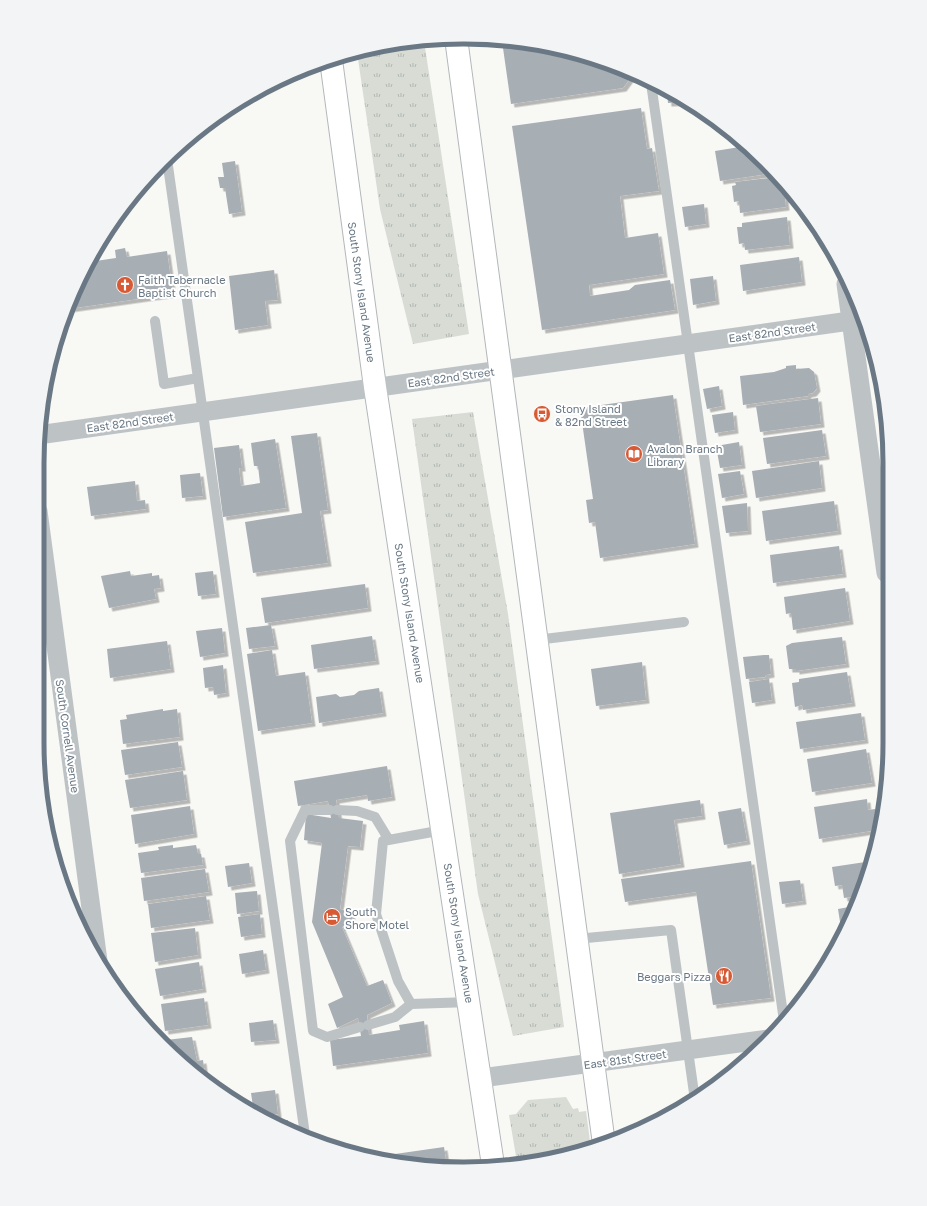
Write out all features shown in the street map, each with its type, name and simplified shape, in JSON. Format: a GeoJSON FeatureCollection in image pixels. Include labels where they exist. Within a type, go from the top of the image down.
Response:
{"type":"FeatureCollection","features":[{"type":"Feature","properties":{"kind":"highway"},"geometry":{"type":"LineString","coordinates":[[457,44],[603,1138]]}},
{"type":"Feature","properties":{"kind":"highway","name":"South Stony Island Avenue"},"geometry":{"type":"LineString","coordinates":[[332,65],[375,387],[470,1002],[492,1161]]}},
{"type":"Feature","properties":{"kind":"street","name":"East 82nd Street"},"geometry":{"type":"LineString","coordinates":[[45,434],[858,320]]}},
{"type":"Feature","properties":{"kind":"street"},"geometry":{"type":"LineString","coordinates":[[858,322],[883,546]]}},
{"type":"Feature","properties":{"kind":"street","name":"South Cornell Avenue"},"geometry":{"type":"LineString","coordinates":[[44,556],[96,944]]}},
{"type":"Feature","properties":{"kind":"street","name":"East 81st Street"},"geometry":{"type":"LineString","coordinates":[[481,1078],[758,1040]]}},
{"type":"Feature","properties":{"kind":"lane"},"geometry":{"type":"LineString","coordinates":[[652,89],[783,1014]]}},
{"type":"Feature","properties":{"kind":"lane"},"geometry":{"type":"LineString","coordinates":[[168,166],[304,1131]]}},
{"type":"Feature","properties":{"kind":"lane"},"geometry":{"type":"LineString","coordinates":[[154,320],[164,384],[198,378]]}},
{"type":"Feature","properties":{"kind":"lane"},"geometry":{"type":"LineString","coordinates":[[536,640],[684,622]]}},
{"type":"Feature","properties":{"kind":"lane"},"geometry":{"type":"LineString","coordinates":[[389,840],[375,817],[357,811],[305,810],[290,841],[313,1031],[327,1037],[395,1017],[411,1004],[470,1002]]}},
{"type":"Feature","properties":{"kind":"lane"},"geometry":{"type":"LineString","coordinates":[[411,1004],[398,981],[376,914],[383,841],[443,830]]}},
{"type":"Feature","properties":{"kind":"lane"},"geometry":{"type":"LineString","coordinates":[[576,939],[671,930],[693,1093]]}},
{"type":"Feature","properties":{"kind":"green space"},"geometry":{"type":"Polygon","coordinates":[[[425,46],[469,334],[413,344],[380,209],[358,57],[382,52],[425,46]]]}},
{"type":"Feature","properties":{"kind":"green space"},"geometry":{"type":"Polygon","coordinates":[[[473,412],[508,614],[564,1027],[513,1036],[478,894],[412,419],[473,412]]]}},
{"type":"Feature","properties":{"kind":"green space"},"geometry":{"type":"Polygon","coordinates":[[[566,1097],[573,1109],[578,1108],[579,1112],[586,1111],[590,1142],[545,1154],[516,1158],[509,1115],[516,1114],[528,1100],[566,1097]]]}},
{"type":"Feature","properties":{"kind":"building"},"geometry":{"type":"Polygon","coordinates":[[[503,46],[545,52],[572,58],[630,79],[623,88],[511,104],[503,46]]]}},
{"type":"Feature","properties":{"kind":"building"},"geometry":{"type":"Polygon","coordinates":[[[668,97],[677,103],[668,103],[668,97]]]}},
{"type":"Feature","properties":{"kind":"building"},"geometry":{"type":"Polygon","coordinates":[[[641,108],[647,149],[652,148],[659,191],[620,196],[625,238],[658,233],[664,274],[589,285],[590,296],[629,290],[635,285],[670,280],[675,310],[542,330],[512,126],[641,108]]]}},
{"type":"Feature","properties":{"kind":"building"},"geometry":{"type":"Polygon","coordinates":[[[739,147],[767,174],[720,181],[715,151],[739,147]]]}},
{"type":"Feature","properties":{"kind":"building"},"geometry":{"type":"Polygon","coordinates":[[[235,161],[242,212],[229,214],[225,188],[220,188],[218,177],[224,177],[222,163],[235,161]]]}},
{"type":"Feature","properties":{"kind":"building"},"geometry":{"type":"Polygon","coordinates":[[[770,178],[788,199],[785,199],[786,207],[740,213],[739,201],[734,202],[732,186],[736,185],[735,182],[770,178]]]}},
{"type":"Feature","properties":{"kind":"building"},"geometry":{"type":"Polygon","coordinates":[[[704,204],[706,224],[685,227],[682,207],[704,204]]]}},
{"type":"Feature","properties":{"kind":"building"},"geometry":{"type":"Polygon","coordinates":[[[787,217],[790,245],[745,250],[744,243],[739,244],[737,227],[742,227],[742,223],[787,217]]]}},
{"type":"Feature","properties":{"kind":"building","name":"Faith Tabernacle Baptist Church"},"geometry":{"type":"Polygon","coordinates":[[[125,248],[127,257],[167,251],[173,294],[74,308],[96,261],[116,258],[115,250],[125,248]]]}},
{"type":"Feature","properties":{"kind":"building"},"geometry":{"type":"Polygon","coordinates":[[[799,257],[802,282],[743,291],[740,265],[799,257]]]}},
{"type":"Feature","properties":{"kind":"building"},"geometry":{"type":"Polygon","coordinates":[[[274,270],[278,300],[265,301],[268,325],[235,330],[229,276],[274,270]]]}},
{"type":"Feature","properties":{"kind":"building"},"geometry":{"type":"Polygon","coordinates":[[[713,276],[716,301],[693,305],[690,279],[713,276]]]}},
{"type":"Feature","properties":{"kind":"building"},"geometry":{"type":"Polygon","coordinates":[[[796,365],[796,369],[809,368],[814,372],[817,388],[813,393],[808,394],[808,396],[743,405],[740,376],[774,372],[786,368],[786,366],[796,365]]]}},
{"type":"Feature","properties":{"kind":"building"},"geometry":{"type":"Polygon","coordinates":[[[719,386],[722,406],[707,409],[703,389],[719,386]]]}},
{"type":"Feature","properties":{"kind":"building","name":"Avalon Branch Library"},"geometry":{"type":"Polygon","coordinates":[[[673,395],[695,544],[600,558],[595,522],[589,523],[586,500],[593,499],[580,408],[673,395]]]}},
{"type":"Feature","properties":{"kind":"building"},"geometry":{"type":"Polygon","coordinates":[[[818,398],[821,424],[760,432],[756,406],[818,398]]]}},
{"type":"Feature","properties":{"kind":"building"},"geometry":{"type":"Polygon","coordinates":[[[733,412],[735,430],[715,433],[712,415],[733,412]]]}},
{"type":"Feature","properties":{"kind":"building"},"geometry":{"type":"Polygon","coordinates":[[[822,430],[826,456],[767,464],[763,438],[822,430]]]}},
{"type":"Feature","properties":{"kind":"building"},"geometry":{"type":"Polygon","coordinates":[[[317,433],[328,510],[320,511],[328,563],[253,573],[245,522],[302,513],[291,436],[317,433]]]}},
{"type":"Feature","properties":{"kind":"building"},"geometry":{"type":"Polygon","coordinates":[[[275,439],[286,508],[223,517],[214,448],[239,445],[242,468],[239,468],[241,486],[260,483],[258,466],[254,466],[251,443],[275,439]]]}},
{"type":"Feature","properties":{"kind":"building"},"geometry":{"type":"Polygon","coordinates":[[[739,442],[742,465],[720,468],[716,446],[739,442]]]}},
{"type":"Feature","properties":{"kind":"building"},"geometry":{"type":"Polygon","coordinates":[[[819,461],[822,488],[756,498],[752,471],[819,461]]]}},
{"type":"Feature","properties":{"kind":"building"},"geometry":{"type":"Polygon","coordinates":[[[740,471],[744,494],[722,498],[718,474],[740,471]]]}},
{"type":"Feature","properties":{"kind":"building"},"geometry":{"type":"Polygon","coordinates":[[[200,473],[203,496],[182,498],[180,475],[200,473]]]}},
{"type":"Feature","properties":{"kind":"building"},"geometry":{"type":"Polygon","coordinates":[[[135,481],[137,501],[145,500],[146,509],[91,516],[87,487],[135,481]]]}},
{"type":"Feature","properties":{"kind":"building"},"geometry":{"type":"Polygon","coordinates":[[[834,501],[838,531],[766,541],[762,511],[834,501]]]}},
{"type":"Feature","properties":{"kind":"building"},"geometry":{"type":"Polygon","coordinates":[[[747,503],[748,531],[726,533],[722,506],[747,503]]]}},
{"type":"Feature","properties":{"kind":"building"},"geometry":{"type":"Polygon","coordinates":[[[839,546],[843,574],[773,583],[770,555],[839,546]]]}},
{"type":"Feature","properties":{"kind":"building"},"geometry":{"type":"Polygon","coordinates":[[[130,571],[131,576],[152,573],[152,576],[159,575],[161,588],[154,589],[156,599],[109,608],[101,576],[130,571]]]}},
{"type":"Feature","properties":{"kind":"building"},"geometry":{"type":"Polygon","coordinates":[[[213,571],[216,594],[198,596],[195,573],[213,571]]]}},
{"type":"Feature","properties":{"kind":"building"},"geometry":{"type":"Polygon","coordinates":[[[365,584],[368,608],[265,623],[261,598],[365,584]]]}},
{"type":"Feature","properties":{"kind":"building"},"geometry":{"type":"Polygon","coordinates":[[[845,588],[850,621],[793,630],[791,613],[786,614],[784,597],[845,588]]]}},
{"type":"Feature","properties":{"kind":"building"},"geometry":{"type":"Polygon","coordinates":[[[271,625],[275,646],[249,649],[246,628],[271,625]]]}},
{"type":"Feature","properties":{"kind":"building"},"geometry":{"type":"Polygon","coordinates":[[[222,628],[225,653],[200,657],[196,631],[222,628]]]}},
{"type":"Feature","properties":{"kind":"building"},"geometry":{"type":"Polygon","coordinates":[[[372,636],[376,661],[314,669],[311,645],[372,636]]]}},
{"type":"Feature","properties":{"kind":"building"},"geometry":{"type":"Polygon","coordinates":[[[842,637],[846,664],[796,671],[796,669],[789,669],[786,646],[792,643],[842,637]]]}},
{"type":"Feature","properties":{"kind":"building"},"geometry":{"type":"Polygon","coordinates":[[[167,641],[171,669],[110,678],[107,649],[167,641]]]}},
{"type":"Feature","properties":{"kind":"building"},"geometry":{"type":"Polygon","coordinates":[[[272,650],[276,676],[305,672],[312,723],[258,731],[247,654],[272,650]]]}},
{"type":"Feature","properties":{"kind":"building"},"geometry":{"type":"Polygon","coordinates":[[[769,655],[771,674],[766,675],[765,677],[746,679],[743,657],[769,655]]]}},
{"type":"Feature","properties":{"kind":"building"},"geometry":{"type":"Polygon","coordinates":[[[642,662],[646,700],[596,706],[591,669],[642,662]]]}},
{"type":"Feature","properties":{"kind":"building"},"geometry":{"type":"Polygon","coordinates":[[[223,665],[226,693],[214,695],[213,687],[205,688],[203,668],[223,665]]]}},
{"type":"Feature","properties":{"kind":"building"},"geometry":{"type":"Polygon","coordinates":[[[847,672],[852,703],[803,710],[802,705],[795,707],[792,683],[799,682],[799,679],[847,672]]]}},
{"type":"Feature","properties":{"kind":"building"},"geometry":{"type":"Polygon","coordinates":[[[769,679],[772,700],[752,703],[749,682],[769,679]]]}},
{"type":"Feature","properties":{"kind":"building"},"geometry":{"type":"Polygon","coordinates":[[[379,688],[383,713],[319,723],[316,697],[336,694],[340,697],[354,695],[359,691],[379,688]]]}},
{"type":"Feature","properties":{"kind":"building"},"geometry":{"type":"Polygon","coordinates":[[[163,709],[163,711],[177,709],[180,737],[123,744],[120,720],[127,719],[126,715],[163,709]]]}},
{"type":"Feature","properties":{"kind":"building"},"geometry":{"type":"Polygon","coordinates":[[[861,713],[865,740],[800,749],[796,722],[861,713]]]}},
{"type":"Feature","properties":{"kind":"building"},"geometry":{"type":"Polygon","coordinates":[[[178,742],[182,767],[125,775],[121,750],[178,742]]]}},
{"type":"Feature","properties":{"kind":"building"},"geometry":{"type":"Polygon","coordinates":[[[866,749],[872,783],[812,792],[807,759],[866,749]]]}},
{"type":"Feature","properties":{"kind":"building","name":"South Shore Motel"},"geometry":{"type":"Polygon","coordinates":[[[387,766],[392,797],[368,801],[367,795],[336,800],[339,818],[363,821],[360,847],[348,846],[340,909],[351,912],[353,922],[342,927],[367,986],[383,980],[392,1003],[367,1015],[369,1035],[400,1030],[399,1025],[424,1021],[428,1053],[333,1066],[330,1040],[361,1036],[358,1018],[337,1028],[328,1004],[343,997],[312,922],[322,843],[304,840],[306,814],[331,818],[328,801],[298,806],[294,781],[387,766]]]}},
{"type":"Feature","properties":{"kind":"building"},"geometry":{"type":"Polygon","coordinates":[[[183,771],[187,800],[130,808],[125,780],[183,771]]]}},
{"type":"Feature","properties":{"kind":"building"},"geometry":{"type":"Polygon","coordinates":[[[867,799],[868,810],[875,809],[876,818],[874,828],[871,829],[871,831],[819,839],[814,807],[867,799]]]}},
{"type":"Feature","properties":{"kind":"building"},"geometry":{"type":"Polygon","coordinates":[[[700,800],[702,816],[674,820],[681,864],[619,874],[610,813],[700,800]]]}},
{"type":"Feature","properties":{"kind":"building"},"geometry":{"type":"Polygon","coordinates":[[[190,806],[194,834],[135,844],[131,815],[190,806]]]}},
{"type":"Feature","properties":{"kind":"building"},"geometry":{"type":"Polygon","coordinates":[[[741,808],[747,841],[724,845],[718,812],[741,808]]]}},
{"type":"Feature","properties":{"kind":"building"},"geometry":{"type":"Polygon","coordinates":[[[173,845],[173,848],[196,845],[198,854],[201,854],[203,865],[141,873],[138,853],[159,850],[158,847],[173,845]]]}},
{"type":"Feature","properties":{"kind":"building"},"geometry":{"type":"Polygon","coordinates":[[[751,861],[771,998],[713,1005],[696,892],[625,902],[621,879],[751,861]]]}},
{"type":"Feature","properties":{"kind":"building"},"geometry":{"type":"Polygon","coordinates":[[[866,862],[853,897],[844,898],[842,885],[835,886],[832,867],[866,862]]]}},
{"type":"Feature","properties":{"kind":"building"},"geometry":{"type":"Polygon","coordinates":[[[249,863],[252,883],[228,887],[225,866],[249,863]]]}},
{"type":"Feature","properties":{"kind":"building"},"geometry":{"type":"Polygon","coordinates":[[[205,869],[209,892],[144,901],[141,878],[205,869]]]}},
{"type":"Feature","properties":{"kind":"building"},"geometry":{"type":"Polygon","coordinates":[[[800,880],[803,901],[782,904],[779,882],[800,880]]]}},
{"type":"Feature","properties":{"kind":"building"},"geometry":{"type":"Polygon","coordinates":[[[257,891],[259,911],[237,914],[235,893],[257,891]]]}},
{"type":"Feature","properties":{"kind":"building"},"geometry":{"type":"Polygon","coordinates":[[[206,896],[210,920],[151,928],[148,904],[206,896]]]}},
{"type":"Feature","properties":{"kind":"building"},"geometry":{"type":"Polygon","coordinates":[[[849,907],[841,926],[838,909],[849,907]]]}},
{"type":"Feature","properties":{"kind":"building"},"geometry":{"type":"Polygon","coordinates":[[[260,914],[262,934],[241,937],[238,917],[260,914]]]}},
{"type":"Feature","properties":{"kind":"building"},"geometry":{"type":"Polygon","coordinates":[[[195,928],[198,955],[155,962],[151,933],[195,928]]]}},
{"type":"Feature","properties":{"kind":"building"},"geometry":{"type":"Polygon","coordinates":[[[263,950],[266,970],[242,974],[239,954],[263,950]]]}},
{"type":"Feature","properties":{"kind":"building"},"geometry":{"type":"Polygon","coordinates":[[[199,962],[203,989],[160,996],[155,969],[199,962]]]}},
{"type":"Feature","properties":{"kind":"building"},"geometry":{"type":"Polygon","coordinates":[[[204,998],[208,1025],[165,1031],[161,1004],[204,998]]]}},
{"type":"Feature","properties":{"kind":"building"},"geometry":{"type":"Polygon","coordinates":[[[273,1020],[276,1040],[251,1042],[249,1023],[273,1020]]]}},
{"type":"Feature","properties":{"kind":"building"},"geometry":{"type":"Polygon","coordinates":[[[192,1037],[197,1061],[203,1060],[205,1072],[187,1058],[168,1040],[192,1037]]]}},
{"type":"Feature","properties":{"kind":"building"},"geometry":{"type":"Polygon","coordinates":[[[275,1090],[278,1114],[270,1115],[253,1105],[251,1093],[275,1090]]]}},
{"type":"Feature","properties":{"kind":"building"},"geometry":{"type":"Polygon","coordinates":[[[281,1120],[288,1120],[288,1124],[281,1120]]]}},
{"type":"Feature","properties":{"kind":"building"},"geometry":{"type":"Polygon","coordinates":[[[444,1147],[446,1161],[436,1161],[388,1155],[444,1147]]]}},
{"type":"Feature","properties":{"kind":"place","name":"Faith Tabernacle Baptist Church"},"geometry":{"type":"Point","coordinates":[125,285]}},
{"type":"Feature","properties":{"kind":"place","name":"Stony Island & 82nd Street"},"geometry":{"type":"Point","coordinates":[542,414]}},
{"type":"Feature","properties":{"kind":"place","name":"Avalon Branch Library"},"geometry":{"type":"Point","coordinates":[634,454]}},
{"type":"Feature","properties":{"kind":"place","name":"South Shore Motel"},"geometry":{"type":"Point","coordinates":[332,917]}},
{"type":"Feature","properties":{"kind":"place","name":"Beggars Pizza"},"geometry":{"type":"Point","coordinates":[724,976]}}]}
